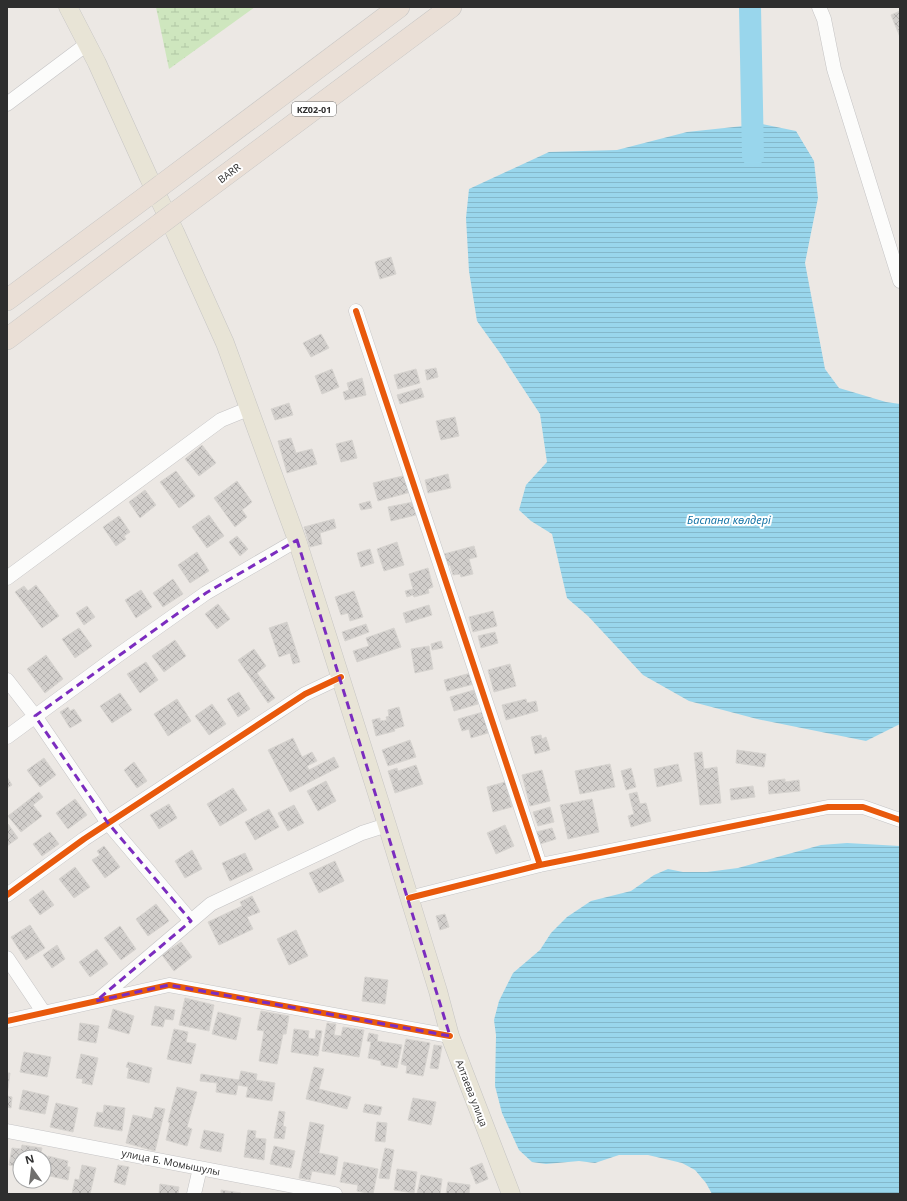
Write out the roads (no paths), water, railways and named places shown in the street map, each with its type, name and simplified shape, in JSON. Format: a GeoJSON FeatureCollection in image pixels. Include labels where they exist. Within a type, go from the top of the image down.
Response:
{"type":"FeatureCollection","features":[{"type":"Feature","properties":{"kind":"highway","name":"KZ02-01"},"geometry":{"type":"LineString","coordinates":[[7,300],[399,7]]}},
{"type":"Feature","properties":{"kind":"highway","name":"BARR"},"geometry":{"type":"LineString","coordinates":[[7,339],[451,7]]}},
{"type":"Feature","properties":{"kind":"main road","name":"Алтаева улица"},"geometry":{"type":"LineString","coordinates":[[68,7],[87,44],[219,329],[297,540],[387,825],[450,1036],[511,1194]]}},
{"type":"Feature","properties":{"kind":"street"},"geometry":{"type":"LineString","coordinates":[[819,7],[824,19],[834,69],[900,281]]}},
{"type":"Feature","properties":{"kind":"street"},"geometry":{"type":"LineString","coordinates":[[7,104],[87,44]]}},
{"type":"Feature","properties":{"kind":"street"},"geometry":{"type":"LineString","coordinates":[[356,311],[540,865]]}},
{"type":"Feature","properties":{"kind":"street"},"geometry":{"type":"LineString","coordinates":[[7,578],[221,420],[248,409]]}},
{"type":"Feature","properties":{"kind":"street"},"geometry":{"type":"LineString","coordinates":[[7,737],[206,593],[297,540]]}},
{"type":"Feature","properties":{"kind":"street"},"geometry":{"type":"LineString","coordinates":[[7,895],[84,839],[305,694],[341,677]]}},
{"type":"Feature","properties":{"kind":"street"},"geometry":{"type":"LineString","coordinates":[[7,680],[35,716],[108,823],[191,921]]}},
{"type":"Feature","properties":{"kind":"street"},"geometry":{"type":"LineString","coordinates":[[409,898],[540,865],[828,807],[864,807],[900,820]]}},
{"type":"Feature","properties":{"kind":"street"},"geometry":{"type":"LineString","coordinates":[[96,1001],[211,904],[362,833],[387,825]]}},
{"type":"Feature","properties":{"kind":"street"},"geometry":{"type":"LineString","coordinates":[[7,958],[44,1013]]}},
{"type":"Feature","properties":{"kind":"street"},"geometry":{"type":"LineString","coordinates":[[7,1021],[169,985],[450,1036]]}},
{"type":"Feature","properties":{"kind":"street","name":"улица Б. Момышулы"},"geometry":{"type":"LineString","coordinates":[[7,1131],[335,1194]]}},
{"type":"Feature","properties":{"kind":"street"},"geometry":{"type":"LineString","coordinates":[[194,1194],[200,1168]]}},
{"type":"Feature","properties":{"kind":"water","name":"Баспана көлдері"},"geometry":{"type":"Polygon","coordinates":[[[762,124],[796,131],[814,161],[818,198],[805,263],[825,369],[839,388],[886,402],[900,404],[900,724],[866,741],[757,719],[689,701],[643,675],[588,616],[567,598],[552,534],[531,521],[519,510],[526,485],[547,462],[540,414],[477,321],[469,271],[466,218],[469,189],[549,152],[617,150],[687,132],[762,124]]]}},
{"type":"Feature","properties":{"kind":"water"},"geometry":{"type":"Polygon","coordinates":[[[847,843],[900,846],[900,1194],[712,1194],[706,1183],[695,1170],[682,1163],[648,1155],[619,1155],[595,1163],[579,1161],[546,1164],[532,1162],[519,1150],[502,1113],[495,1086],[496,1035],[494,1020],[499,1001],[513,973],[540,950],[551,933],[567,917],[591,901],[631,891],[654,875],[668,869],[683,872],[707,872],[738,868],[821,845],[847,843]]]}},
{"type":"Feature","properties":{"kind":"waterway"},"geometry":{"type":"LineString","coordinates":[[750,7],[753,156]]}}]}
